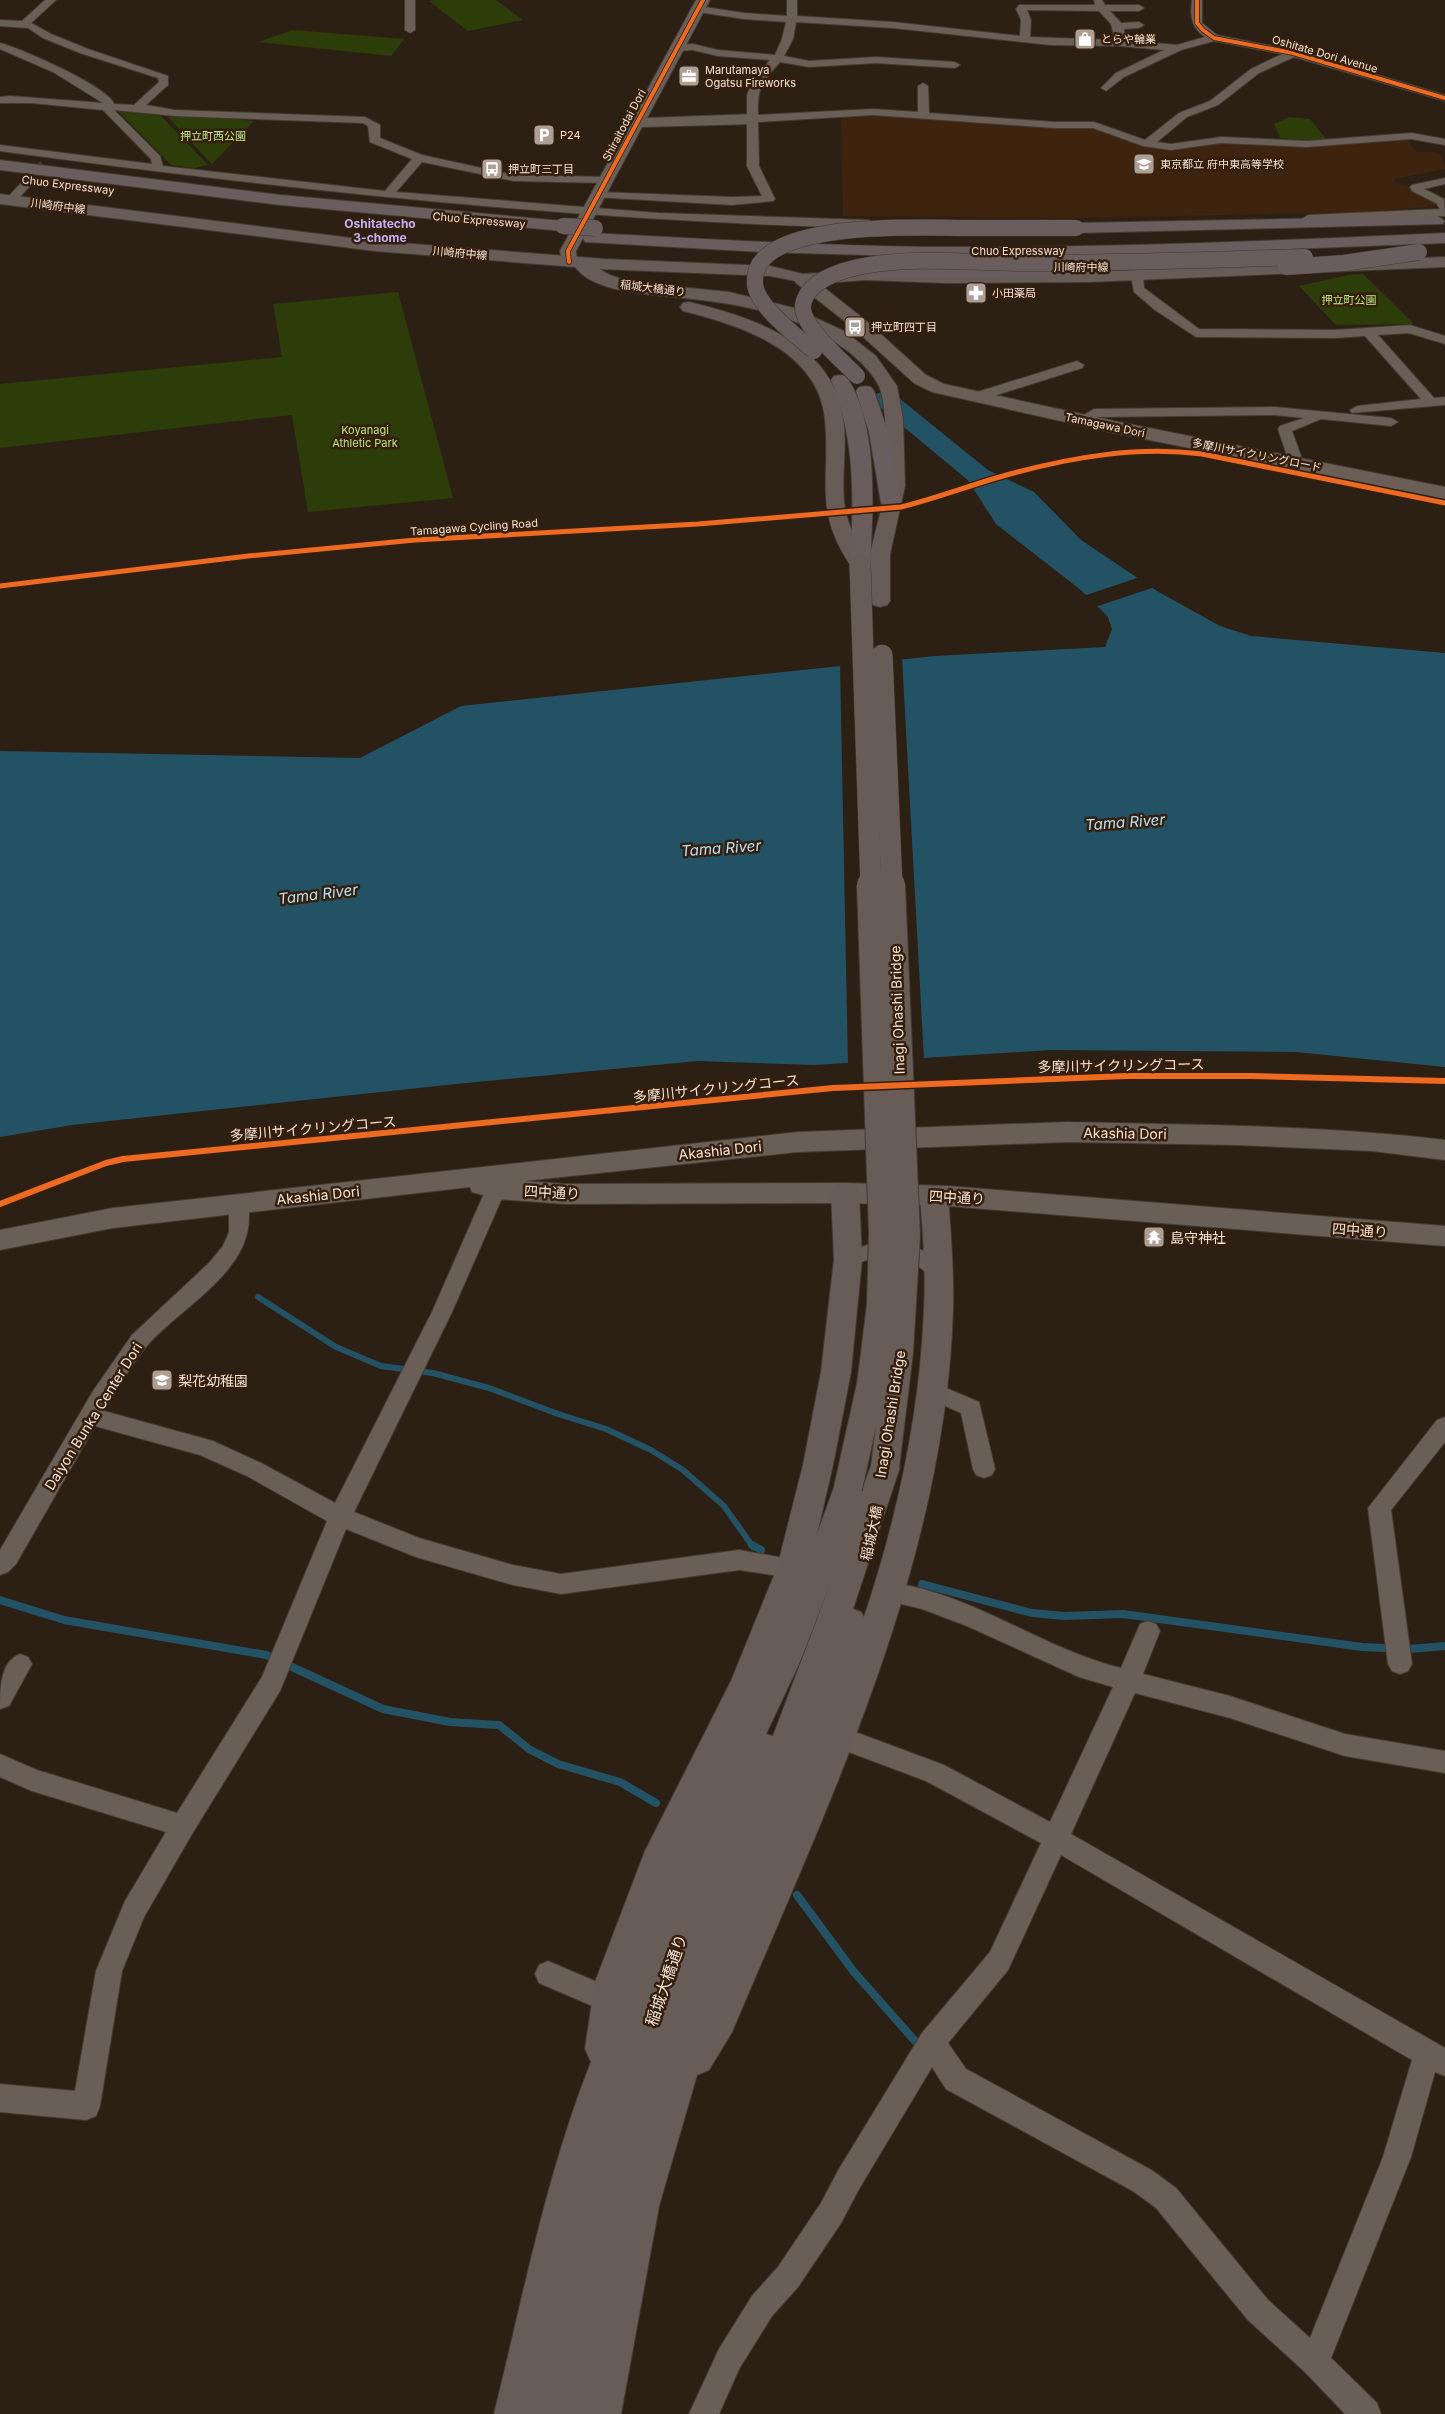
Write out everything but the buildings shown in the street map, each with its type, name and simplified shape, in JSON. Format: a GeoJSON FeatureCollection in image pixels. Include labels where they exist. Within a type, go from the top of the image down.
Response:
{"type":"FeatureCollection","features":[{"type":"Feature","properties":{"kind":"highway","name":"Chuo Expressway"},"geometry":{"type":"LineString","coordinates":[[0,164],[184,189],[249,202],[383,222],[593,233],[811,249],[1035,252],[1205,248],[1445,238]]}},
{"type":"Feature","properties":{"kind":"highway","name":"Chuo Expressway"},"geometry":{"type":"LineString","coordinates":[[0,176],[196,201],[249,202]]}},
{"type":"Feature","properties":{"kind":"highway"},"geometry":{"type":"LineString","coordinates":[[870,566],[862,529],[858,434],[849,398],[840,380],[826,362],[775,315],[758,293],[755,276],[758,268],[766,258],[791,242],[822,233],[842,230],[891,228],[1076,228],[1445,221]]}},
{"type":"Feature","properties":{"kind":"highway","name":"Chuo Expressway"},"geometry":{"type":"LineString","coordinates":[[593,233],[1031,242],[1445,228]]}},
{"type":"Feature","properties":{"kind":"highway"},"geometry":{"type":"LineString","coordinates":[[891,503],[886,486],[884,457],[868,395],[857,376],[844,360],[809,325],[803,310],[807,296],[812,288],[833,275],[857,268],[904,263],[1100,263],[1445,251]]}},
{"type":"Feature","properties":{"kind":"highway"},"geometry":{"type":"LineString","coordinates":[[873,274],[1074,272],[1318,266],[1419,252]]}},
{"type":"Feature","properties":{"kind":"main road","name":"川崎府中線"},"geometry":{"type":"LineString","coordinates":[[5,200],[375,246],[569,262],[770,271],[790,274],[802,279],[873,274],[932,278],[1137,276],[1224,269]]}},
{"type":"Feature","properties":{"kind":"main road","name":"稲城大橋通り"},"geometry":{"type":"LineString","coordinates":[[569,262],[586,268],[616,284],[713,295],[749,301],[788,312],[828,330],[863,354],[879,370],[888,386],[894,418],[895,486],[870,566]]}},
{"type":"Feature","properties":{"kind":"main road","name":"稲城大橋通り"},"geometry":{"type":"LineString","coordinates":[[569,262],[578,274],[601,286],[729,317],[777,339],[799,354],[823,384],[830,399],[834,418],[838,520],[870,566]]}},
{"type":"Feature","properties":{"kind":"main road","name":"川崎府中線"},"geometry":{"type":"LineString","coordinates":[[802,279],[844,269],[874,267],[1224,269],[1445,262]]}},
{"type":"Feature","properties":{"kind":"main road"},"geometry":{"type":"LineString","coordinates":[[659,290],[653,282],[657,274],[675,267]]}},
{"type":"Feature","properties":{"kind":"main road","name":"Inagi Ohashi Bridge"},"geometry":{"type":"LineString","coordinates":[[870,566],[906,1236],[904,1308],[899,1372],[885,1467]]}},
{"type":"Feature","properties":{"kind":"main road","name":"Inagi Ohashi Bridge"},"geometry":{"type":"LineString","coordinates":[[842,1572],[848,1488],[871,1385],[881,1305],[883,1234],[870,566]]}},
{"type":"Feature","properties":{"kind":"main road"},"geometry":{"type":"LineString","coordinates":[[670,2100],[718,2018],[839,1737],[866,1664],[842,1572],[818,1465],[836,1372],[848,1258],[845,1193]]}},
{"type":"Feature","properties":{"kind":"main road"},"geometry":{"type":"LineString","coordinates":[[515,2414],[566,2196],[600,2086],[685,1870],[783,1664],[842,1572],[921,1458],[932,1395],[938,1324],[939,1272],[934,1196]]}},
{"type":"Feature","properties":{"kind":"main road","name":"稲城大橋"},"geometry":{"type":"LineString","coordinates":[[842,1572],[885,1467]]}},
{"type":"Feature","properties":{"kind":"main road","name":"稲城大橋通り"},"geometry":{"type":"LineString","coordinates":[[551,2414],[584,2235],[669,1960],[795,1671],[842,1572]]}},
{"type":"Feature","properties":{"kind":"main road","name":"稲城大橋通り"},"geometry":{"type":"LineString","coordinates":[[574,2414],[590,2321],[616,2208],[650,2085],[688,1971],[814,1674],[842,1572]]}},
{"type":"Feature","properties":{"kind":"main road"},"geometry":{"type":"LineString","coordinates":[[600,2086],[609,2000],[613,1982],[662,1851],[745,1686],[842,1572]]}},
{"type":"Feature","properties":{"kind":"main road"},"geometry":{"type":"LineString","coordinates":[[600,2414],[640,2206],[670,2100],[725,1932],[809,1746],[834,1679],[842,1572]]}},
{"type":"Feature","properties":{"kind":"street"},"geometry":{"type":"LineString","coordinates":[[24,24],[50,0]]}},
{"type":"Feature","properties":{"kind":"street"},"geometry":{"type":"LineString","coordinates":[[410,0],[410,30]]}},
{"type":"Feature","properties":{"kind":"street"},"geometry":{"type":"LineString","coordinates":[[598,195],[732,201],[769,199],[753,166],[754,85],[778,58],[790,34],[792,0]]}},
{"type":"Feature","properties":{"kind":"street"},"geometry":{"type":"LineString","coordinates":[[1197,0],[1197,24],[1202,31],[1214,38]]}},
{"type":"Feature","properties":{"kind":"street"},"geometry":{"type":"LineString","coordinates":[[1025,40],[1026,20],[1021,9],[1023,7],[1099,4],[1139,8]]}},
{"type":"Feature","properties":{"kind":"street"},"geometry":{"type":"LineString","coordinates":[[1099,4],[1112,16],[1118,26],[1121,34],[1120,43]]}},
{"type":"Feature","properties":{"kind":"street"},"geometry":{"type":"LineString","coordinates":[[701,5],[744,16],[792,17],[893,25],[1050,42],[1120,43],[1177,48]]}},
{"type":"Feature","properties":{"kind":"street","name":"Shiraitodai Dori"},"geometry":{"type":"LineString","coordinates":[[569,262],[568,251],[588,212],[701,5]]}},
{"type":"Feature","properties":{"kind":"street"},"geometry":{"type":"LineString","coordinates":[[0,23],[24,24],[84,51],[162,76],[164,83],[138,107]]}},
{"type":"Feature","properties":{"kind":"street"},"geometry":{"type":"LineString","coordinates":[[1118,26],[1138,25]]}},
{"type":"Feature","properties":{"kind":"street"},"geometry":{"type":"LineString","coordinates":[[1106,88],[1120,75],[1177,48],[1214,38]]}},
{"type":"Feature","properties":{"kind":"street","name":"Oshitate Dori Avenue"},"geometry":{"type":"LineString","coordinates":[[1214,38],[1293,53],[1407,88],[1445,97]]}},
{"type":"Feature","properties":{"kind":"street"},"geometry":{"type":"LineString","coordinates":[[0,46],[42,62],[85,85],[109,102],[108,111],[156,158],[157,169]]}},
{"type":"Feature","properties":{"kind":"street"},"geometry":{"type":"LineString","coordinates":[[678,48],[693,47],[718,53],[778,58],[809,64],[876,60],[955,65]]}},
{"type":"Feature","properties":{"kind":"street"},"geometry":{"type":"LineString","coordinates":[[1147,144],[1183,115],[1214,103],[1254,70],[1293,53]]}},
{"type":"Feature","properties":{"kind":"street"},"geometry":{"type":"LineString","coordinates":[[923,86],[924,116]]}},
{"type":"Feature","properties":{"kind":"street"},"geometry":{"type":"LineString","coordinates":[[0,100],[32,98],[138,107],[175,113],[365,120],[374,125],[372,137],[374,140],[419,158],[514,178],[606,180]]}},
{"type":"Feature","properties":{"kind":"street"},"geometry":{"type":"LineString","coordinates":[[637,123],[874,112],[1054,125],[1094,125],[1147,144],[1171,147],[1221,140],[1307,144],[1411,136],[1445,142]]}},
{"type":"Feature","properties":{"kind":"street"},"geometry":{"type":"LineString","coordinates":[[0,148],[157,169],[388,195],[588,212],[766,221],[1002,225],[1255,221],[1445,212]]}},
{"type":"Feature","properties":{"kind":"street"},"geometry":{"type":"LineString","coordinates":[[44,165],[53,155]]}},
{"type":"Feature","properties":{"kind":"street"},"geometry":{"type":"LineString","coordinates":[[388,195],[419,158]]}},
{"type":"Feature","properties":{"kind":"street"},"geometry":{"type":"LineString","coordinates":[[1445,181],[1416,187],[1416,189],[1440,202],[1445,208]]}},
{"type":"Feature","properties":{"kind":"street"},"geometry":{"type":"LineString","coordinates":[[5,200],[25,185]]}},
{"type":"Feature","properties":{"kind":"street"},"geometry":{"type":"LineString","coordinates":[[1137,276],[1138,289],[1159,307],[1196,333],[1274,335],[1410,329],[1445,340]]}},
{"type":"Feature","properties":{"kind":"street","name":"Tamagawa Dori"},"geometry":{"type":"LineString","coordinates":[[802,279],[844,311],[926,382],[938,388],[976,398],[1082,420],[1445,493]]}},
{"type":"Feature","properties":{"kind":"street"},"geometry":{"type":"LineString","coordinates":[[1369,332],[1431,403]]}},
{"type":"Feature","properties":{"kind":"street"},"geometry":{"type":"LineString","coordinates":[[976,398],[1077,365]]}},
{"type":"Feature","properties":{"kind":"street"},"geometry":{"type":"LineString","coordinates":[[1292,462],[1294,456],[1285,429],[1329,415],[1445,401]]}},
{"type":"Feature","properties":{"kind":"street"},"geometry":{"type":"LineString","coordinates":[[1082,420],[1094,413],[1275,411],[1391,422]]}},
{"type":"Feature","properties":{"kind":"street","name":"Akashia Dori"},"geometry":{"type":"LineString","coordinates":[[0,1240],[113,1218],[798,1142],[1068,1132],[1237,1135],[1372,1141],[1445,1150]]}},
{"type":"Feature","properties":{"kind":"street","name":"四中通り"},"geometry":{"type":"LineString","coordinates":[[470,1177],[479,1184],[496,1189],[565,1194],[845,1193],[934,1196],[1445,1236]]}},
{"type":"Feature","properties":{"kind":"street"},"geometry":{"type":"LineString","coordinates":[[0,2098],[86,2106],[110,1970],[134,1910],[183,1826],[272,1684],[340,1517],[442,1312],[496,1189]]}},
{"type":"Feature","properties":{"kind":"street","name":"Daiyon Bunka Center Dori"},"geometry":{"type":"LineString","coordinates":[[0,1565],[8,1557],[91,1416],[139,1341],[216,1269],[231,1250],[239,1232],[239,1204]]}},
{"type":"Feature","properties":{"kind":"street"},"geometry":{"type":"LineString","coordinates":[[848,1258],[873,1252],[917,1255],[939,1272]]}},
{"type":"Feature","properties":{"kind":"street"},"geometry":{"type":"LineString","coordinates":[[932,1395],[946,1397],[971,1408],[984,1469]]}},
{"type":"Feature","properties":{"kind":"street"},"geometry":{"type":"LineString","coordinates":[[91,1416],[205,1447],[255,1470],[340,1517],[416,1547],[513,1575],[561,1584],[739,1560],[842,1572],[975,1619],[1088,1670],[1128,1682],[1230,1706],[1345,1745],[1445,1762]]}},
{"type":"Feature","properties":{"kind":"street"},"geometry":{"type":"LineString","coordinates":[[1400,1664],[1379,1508],[1445,1426]]}},
{"type":"Feature","properties":{"kind":"street"},"geometry":{"type":"LineString","coordinates":[[704,2414],[729,2359],[762,2306],[788,2277],[831,2213],[849,2179],[932,2042],[1000,1961],[1128,1682],[1148,1631]]}},
{"type":"Feature","properties":{"kind":"street"},"geometry":{"type":"LineString","coordinates":[[0,1698],[20,1664]]}},
{"type":"Feature","properties":{"kind":"street"},"geometry":{"type":"LineString","coordinates":[[839,1737],[935,1773],[1055,1838],[1436,2058],[1315,2362]]}},
{"type":"Feature","properties":{"kind":"street"},"geometry":{"type":"LineString","coordinates":[[0,1766],[32,1780],[183,1826]]}},
{"type":"Feature","properties":{"kind":"street"},"geometry":{"type":"LineString","coordinates":[[548,1974],[609,2000]]}},
{"type":"Feature","properties":{"kind":"street"},"geometry":{"type":"LineString","coordinates":[[932,2042],[956,2079],[1143,2181],[1166,2198],[1258,2310],[1315,2362],[1366,2414]]}},
{"type":"Feature","properties":{"kind":"shaded area","name":"東京都立 府中東高等学校"},"geometry":{"type":"Polygon","coordinates":[[[860,114],[1052,128],[1096,128],[1156,147],[1216,143],[1407,140],[1417,152],[1433,152],[1442,155],[1445,169],[1394,179],[1395,182],[1408,187],[1419,195],[1438,202],[1433,206],[1366,212],[1074,218],[843,216],[841,115],[860,114]]]}},
{"type":"Feature","properties":{"kind":"green space"},"geometry":{"type":"Polygon","coordinates":[[[496,0],[523,20],[468,31],[429,1],[496,0]]]}},
{"type":"Feature","properties":{"kind":"green space"},"geometry":{"type":"Polygon","coordinates":[[[293,30],[404,39],[391,56],[258,42],[293,30]]]}},
{"type":"Feature","properties":{"kind":"green space"},"geometry":{"type":"Polygon","coordinates":[[[118,111],[161,116],[208,165],[195,168],[171,165],[118,111]]]}},
{"type":"Feature","properties":{"kind":"green space","name":"押立町西公園"},"geometry":{"type":"Polygon","coordinates":[[[168,117],[213,117],[254,121],[212,164],[168,117]]]}},
{"type":"Feature","properties":{"kind":"green space"},"geometry":{"type":"Polygon","coordinates":[[[1289,117],[1310,119],[1326,139],[1307,141],[1280,138],[1274,124],[1289,117]]]}},
{"type":"Feature","properties":{"kind":"green space","name":"押立町公園"},"geometry":{"type":"Polygon","coordinates":[[[1363,274],[1414,324],[1336,325],[1299,286],[1348,275],[1363,274]]]}},
{"type":"Feature","properties":{"kind":"green space","name":"Koyanagi Athletic Park"},"geometry":{"type":"Polygon","coordinates":[[[398,292],[453,498],[308,512],[292,415],[0,448],[0,384],[282,357],[273,304],[398,292]]]}},
{"type":"Feature","properties":{"kind":"water","name":"Tama River"},"geometry":{"type":"Polygon","coordinates":[[[950,452],[1034,492],[1081,540],[1157,591],[1220,626],[1251,636],[1445,653],[1445,1067],[1296,1052],[1051,1050],[814,1065],[698,1061],[456,1084],[72,1125],[0,1137],[0,751],[360,758],[461,706],[935,656],[1105,647],[1112,629],[1108,617],[1082,591],[996,524],[950,452]]]}},
{"type":"Feature","properties":{"kind":"pier"},"geometry":{"type":"Polygon","coordinates":[[[1140,577],[1155,587],[1095,607],[1083,596],[1140,577]]]}},
{"type":"Feature","properties":{"kind":"pier"},"geometry":{"type":"Polygon","coordinates":[[[902,657],[924,1060],[848,1065],[840,664],[902,657]]]}},
{"type":"Feature","properties":{"kind":"waterway"},"geometry":{"type":"LineString","coordinates":[[885,399],[990,485]]}},
{"type":"Feature","properties":{"kind":"waterway"},"geometry":{"type":"LineString","coordinates":[[258,1297],[336,1347],[381,1366],[433,1373],[489,1388],[558,1414],[606,1429],[651,1450],[683,1470],[724,1506],[753,1547]]}},
{"type":"Feature","properties":{"kind":"waterway"},"geometry":{"type":"LineString","coordinates":[[752,1545],[761,1550]]}},
{"type":"Feature","properties":{"kind":"waterway"},"geometry":{"type":"LineString","coordinates":[[922,1584],[1032,1613],[1065,1616],[1123,1614],[1362,1647],[1409,1649],[1445,1646]]}},
{"type":"Feature","properties":{"kind":"waterway"},"geometry":{"type":"LineString","coordinates":[[0,1600],[64,1620],[266,1655],[383,1709],[450,1722],[499,1725],[529,1749],[558,1764],[620,1782],[656,1803]]}},
{"type":"Feature","properties":{"kind":"waterway"},"geometry":{"type":"LineString","coordinates":[[797,1895],[854,1972],[915,2041]]}},
{"type":"Feature","properties":{"kind":"tunnel"},"geometry":{"type":"LineString","coordinates":[[25,185],[44,165]]}},
{"type":"Feature","properties":{"kind":"tunnel"},"geometry":{"type":"LineString","coordinates":[[825,1576],[875,1588]]}},
{"type":"Feature","properties":{"kind":"cycle path"},"geometry":{"type":"LineString","coordinates":[[569,262],[568,251],[703,0]]}},
{"type":"Feature","properties":{"kind":"cycle path"},"geometry":{"type":"LineString","coordinates":[[1197,0],[1197,23],[1199,27],[1214,38],[1293,53],[1445,98]]}},
{"type":"Feature","properties":{"kind":"cycle path","name":"多摩川サイクリングロード"},"geometry":{"type":"LineString","coordinates":[[0,586],[248,556],[415,540],[698,524],[901,507],[927,501],[1010,474],[1086,457],[1142,450],[1169,450],[1202,454],[1445,503]]}},
{"type":"Feature","properties":{"kind":"cycle path","name":"多摩川サイクリングコース"},"geometry":{"type":"LineString","coordinates":[[0,1204],[106,1163],[123,1159],[833,1088],[1126,1076],[1251,1076],[1445,1081]]}},
{"type":"Feature","properties":{"kind":"place","name":"とらや輪業"},"geometry":{"type":"Point","coordinates":[1085,39]}},
{"type":"Feature","properties":{"kind":"place","name":"Marutamaya Ogatsu Fireworks"},"geometry":{"type":"Point","coordinates":[689,76]}},
{"type":"Feature","properties":{"kind":"place","name":"P24"},"geometry":{"type":"Point","coordinates":[544,135]}},
{"type":"Feature","properties":{"kind":"place","name":"東京都立 府中東高等学校"},"geometry":{"type":"Point","coordinates":[1144,164]}},
{"type":"Feature","properties":{"kind":"place","name":"押立町三丁目"},"geometry":{"type":"Point","coordinates":[492,169]}},
{"type":"Feature","properties":{"kind":"place","name":"小田薬局"},"geometry":{"type":"Point","coordinates":[976,293]}},
{"type":"Feature","properties":{"kind":"place","name":"押立町四丁目"},"geometry":{"type":"Point","coordinates":[855,327]}},
{"type":"Feature","properties":{"kind":"place","name":"島守神社"},"geometry":{"type":"Point","coordinates":[1154,1237]}},
{"type":"Feature","properties":{"kind":"place","name":"梨花幼稚園"},"geometry":{"type":"Point","coordinates":[162,1380]}},
{"type":"Feature","properties":{"kind":"district","name":"Oshitatecho 3-chome"},"geometry":{"type":"Point","coordinates":[380,230]}}]}
